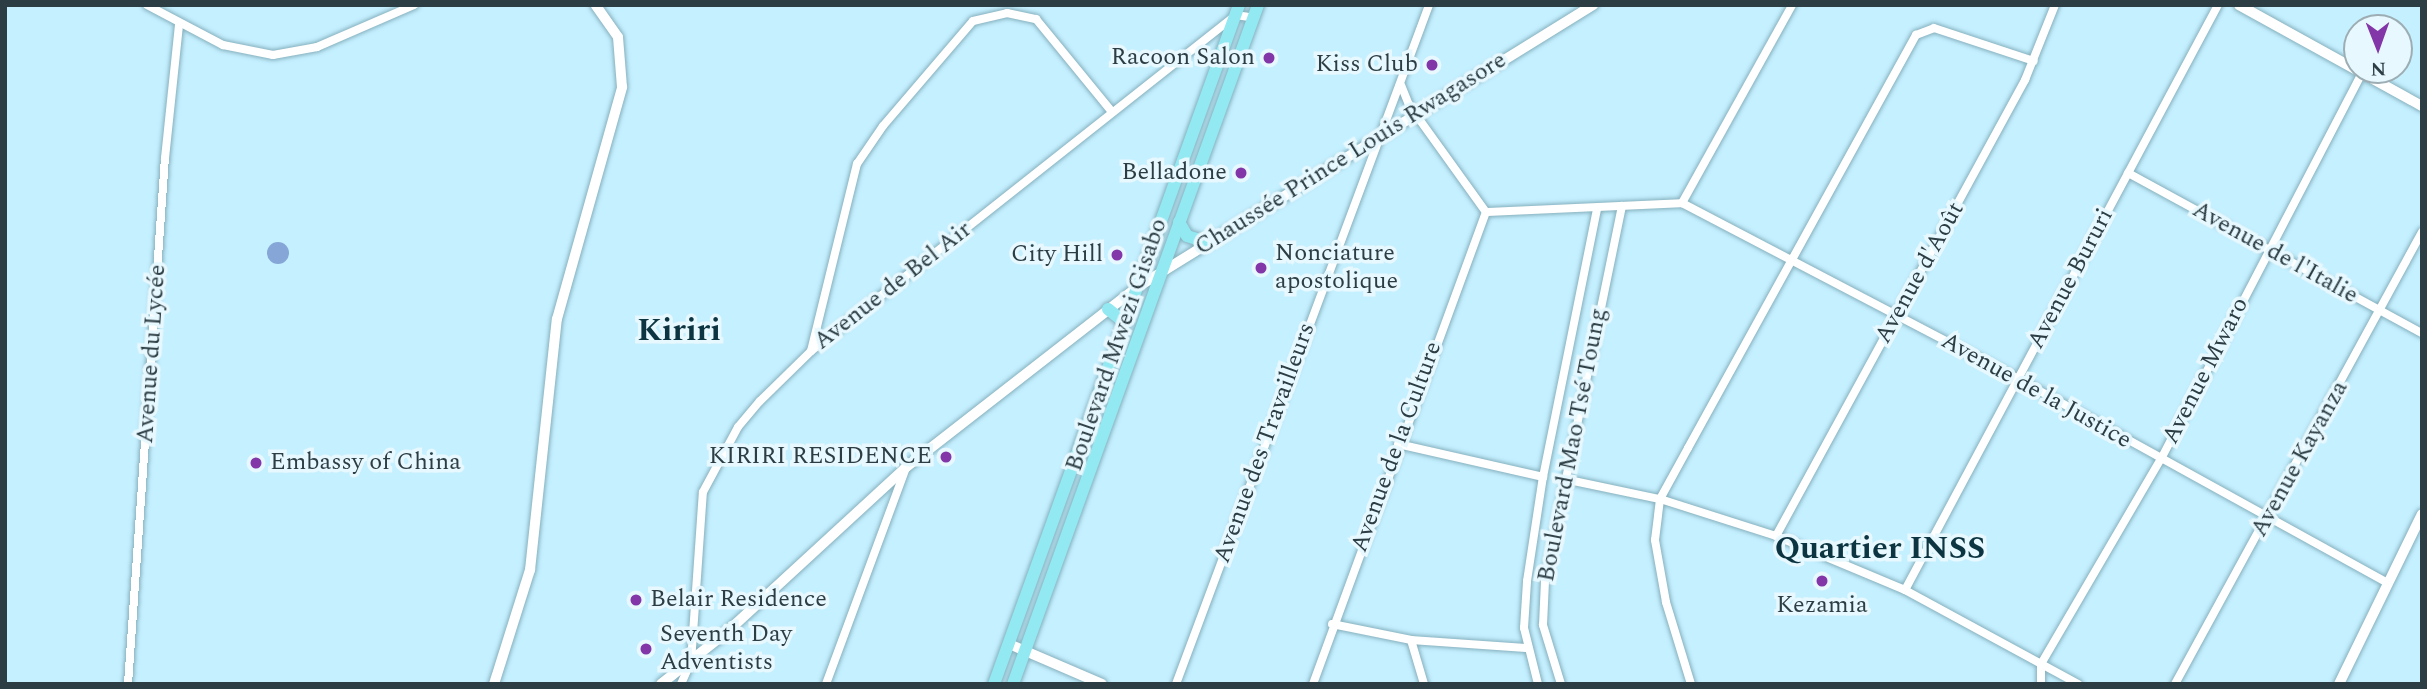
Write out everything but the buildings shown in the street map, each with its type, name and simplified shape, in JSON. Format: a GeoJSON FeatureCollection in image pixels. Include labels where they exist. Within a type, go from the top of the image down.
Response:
{"type":"FeatureCollection","features":[{"type":"Feature","properties":{"kind":"main road","name":"Boulevard Mwezi Gisabo"},"geometry":{"type":"LineString","coordinates":[[994,684],[1238,10]]}},
{"type":"Feature","properties":{"kind":"main road","name":"Boulevard Mwezi Gisabo"},"geometry":{"type":"LineString","coordinates":[[1013,684],[1256,12]]}},
{"type":"Feature","properties":{"kind":"main road"},"geometry":{"type":"LineString","coordinates":[[1179,222],[1187,236],[1207,242]]}},
{"type":"Feature","properties":{"kind":"main road"},"geometry":{"type":"LineString","coordinates":[[1108,309],[1124,322]]}},
{"type":"Feature","properties":{"kind":"main road"},"geometry":{"type":"LineString","coordinates":[[1070,479],[1086,485]]}},
{"type":"Feature","properties":{"kind":"street"},"geometry":{"type":"LineString","coordinates":[[147,5],[179,25],[255,55],[292,54],[414,5]]}},
{"type":"Feature","properties":{"kind":"street"},"geometry":{"type":"LineString","coordinates":[[494,684],[530,570],[557,319],[622,87],[618,37],[596,5]]}},
{"type":"Feature","properties":{"kind":"street","name":"Avenue des Travailleurs"},"geometry":{"type":"LineString","coordinates":[[1177,684],[1378,135],[1401,85],[1429,5]]}},
{"type":"Feature","properties":{"kind":"street","name":"Chaussée Prince Louis Rwagasore"},"geometry":{"type":"LineString","coordinates":[[661,684],[691,662],[905,468],[1136,288],[1378,135],[1593,5]]}},
{"type":"Feature","properties":{"kind":"street"},"geometry":{"type":"LineString","coordinates":[[1401,85],[1415,113],[1486,212],[1682,203],[1792,5]]}},
{"type":"Feature","properties":{"kind":"street","name":"Avenue d'Août"},"geometry":{"type":"LineString","coordinates":[[1776,536],[2034,61],[2055,5]]}},
{"type":"Feature","properties":{"kind":"street","name":"Avenue Bururi"},"geometry":{"type":"LineString","coordinates":[[1905,590],[2218,5]]}},
{"type":"Feature","properties":{"kind":"street"},"geometry":{"type":"LineString","coordinates":[[2239,5],[2343,64]]}},
{"type":"Feature","properties":{"kind":"street"},"geometry":{"type":"LineString","coordinates":[[1238,10],[1256,12]]}},
{"type":"Feature","properties":{"kind":"street","name":"Avenue de Bel Air"},"geometry":{"type":"LineString","coordinates":[[691,662],[703,492],[738,427],[811,351],[1238,10]]}},
{"type":"Feature","properties":{"kind":"street"},"geometry":{"type":"LineString","coordinates":[[811,351],[857,164],[883,126],[973,21],[1007,13],[1037,19],[1112,112]]}},
{"type":"Feature","properties":{"kind":"street","name":"Avenue du Lycée"},"geometry":{"type":"LineString","coordinates":[[128,684],[164,158],[179,25]]}},
{"type":"Feature","properties":{"kind":"street"},"geometry":{"type":"LineString","coordinates":[[1691,684],[1659,571],[1655,520],[1660,499],[1921,31],[1934,28],[2034,61]]}},
{"type":"Feature","properties":{"kind":"street","name":"Avenue Mwaro"},"geometry":{"type":"LineString","coordinates":[[2041,664],[2161,459],[2356,84]]}},
{"type":"Feature","properties":{"kind":"street"},"geometry":{"type":"LineString","coordinates":[[2379,84],[2422,107]]}},
{"type":"Feature","properties":{"kind":"street","name":"Avenue de l'Italie"},"geometry":{"type":"LineString","coordinates":[[2128,173],[2422,333]]}},
{"type":"Feature","properties":{"kind":"street","name":"Avenue de la Justice"},"geometry":{"type":"LineString","coordinates":[[1682,203],[2018,379],[2388,583]]}},
{"type":"Feature","properties":{"kind":"street","name":"Boulevard Mao Tsé Toung"},"geometry":{"type":"LineString","coordinates":[[1561,684],[1541,611],[1564,479],[1622,206]]}},
{"type":"Feature","properties":{"kind":"street","name":"Boulevard Mao Tsé Toung"},"geometry":{"type":"LineString","coordinates":[[1538,684],[1526,648],[1525,601],[1543,477],[1597,208]]}},
{"type":"Feature","properties":{"kind":"street","name":"Avenue de la Culture"},"geometry":{"type":"LineString","coordinates":[[1313,684],[1332,624],[1486,212]]}},
{"type":"Feature","properties":{"kind":"street","name":"Avenue Kayanza"},"geometry":{"type":"LineString","coordinates":[[2175,684],[2269,517],[2422,232]]}},
{"type":"Feature","properties":{"kind":"street"},"geometry":{"type":"LineString","coordinates":[[1398,444],[1543,477]]}},
{"type":"Feature","properties":{"kind":"street"},"geometry":{"type":"LineString","coordinates":[[826,684],[905,468]]}},
{"type":"Feature","properties":{"kind":"street"},"geometry":{"type":"LineString","coordinates":[[1564,479],[1660,499],[1776,536],[1905,590],[2078,684]]}},
{"type":"Feature","properties":{"kind":"street"},"geometry":{"type":"LineString","coordinates":[[2339,684],[2422,514]]}},
{"type":"Feature","properties":{"kind":"street"},"geometry":{"type":"LineString","coordinates":[[1332,624],[1411,640],[1526,648]]}},
{"type":"Feature","properties":{"kind":"street"},"geometry":{"type":"LineString","coordinates":[[1411,640],[1424,684]]}},
{"type":"Feature","properties":{"kind":"street"},"geometry":{"type":"LineString","coordinates":[[1009,643],[1102,684]]}},
{"type":"Feature","properties":{"kind":"street"},"geometry":{"type":"LineString","coordinates":[[681,684],[691,662]]}},
{"type":"Feature","properties":{"kind":"street"},"geometry":{"type":"LineString","coordinates":[[2041,664],[2041,684]]}},
{"type":"Feature","properties":{"kind":"water"},"geometry":{"type":"Polygon","coordinates":[[[274,242],[282,242],[289,249],[289,257],[282,264],[274,264],[267,257],[267,249],[274,242]]]}},
{"type":"Feature","properties":{"kind":"place","name":"Racoon Salon"},"geometry":{"type":"Point","coordinates":[1269,58]}},
{"type":"Feature","properties":{"kind":"place","name":"Kiss Club"},"geometry":{"type":"Point","coordinates":[1432,65]}},
{"type":"Feature","properties":{"kind":"place","name":"Belladone"},"geometry":{"type":"Point","coordinates":[1241,173]}},
{"type":"Feature","properties":{"kind":"place","name":"City Hill"},"geometry":{"type":"Point","coordinates":[1117,255]}},
{"type":"Feature","properties":{"kind":"place","name":"Nonciature apostolique"},"geometry":{"type":"Point","coordinates":[1261,268]}},
{"type":"Feature","properties":{"kind":"place","name":"KIRIRI RESIDENCE"},"geometry":{"type":"Point","coordinates":[946,457]}},
{"type":"Feature","properties":{"kind":"place","name":"Embassy of China"},"geometry":{"type":"Point","coordinates":[256,463]}},
{"type":"Feature","properties":{"kind":"place","name":"Kezamia"},"geometry":{"type":"Point","coordinates":[1822,581]}},
{"type":"Feature","properties":{"kind":"place","name":"Belair Residence"},"geometry":{"type":"Point","coordinates":[636,600]}},
{"type":"Feature","properties":{"kind":"place","name":"Seventh Day Adventists"},"geometry":{"type":"Point","coordinates":[646,649]}},
{"type":"Feature","properties":{"kind":"district","name":"Kiriri"},"geometry":{"type":"Point","coordinates":[679,331]}},
{"type":"Feature","properties":{"kind":"district","name":"Quartier INSS"},"geometry":{"type":"Point","coordinates":[1880,549]}}]}
